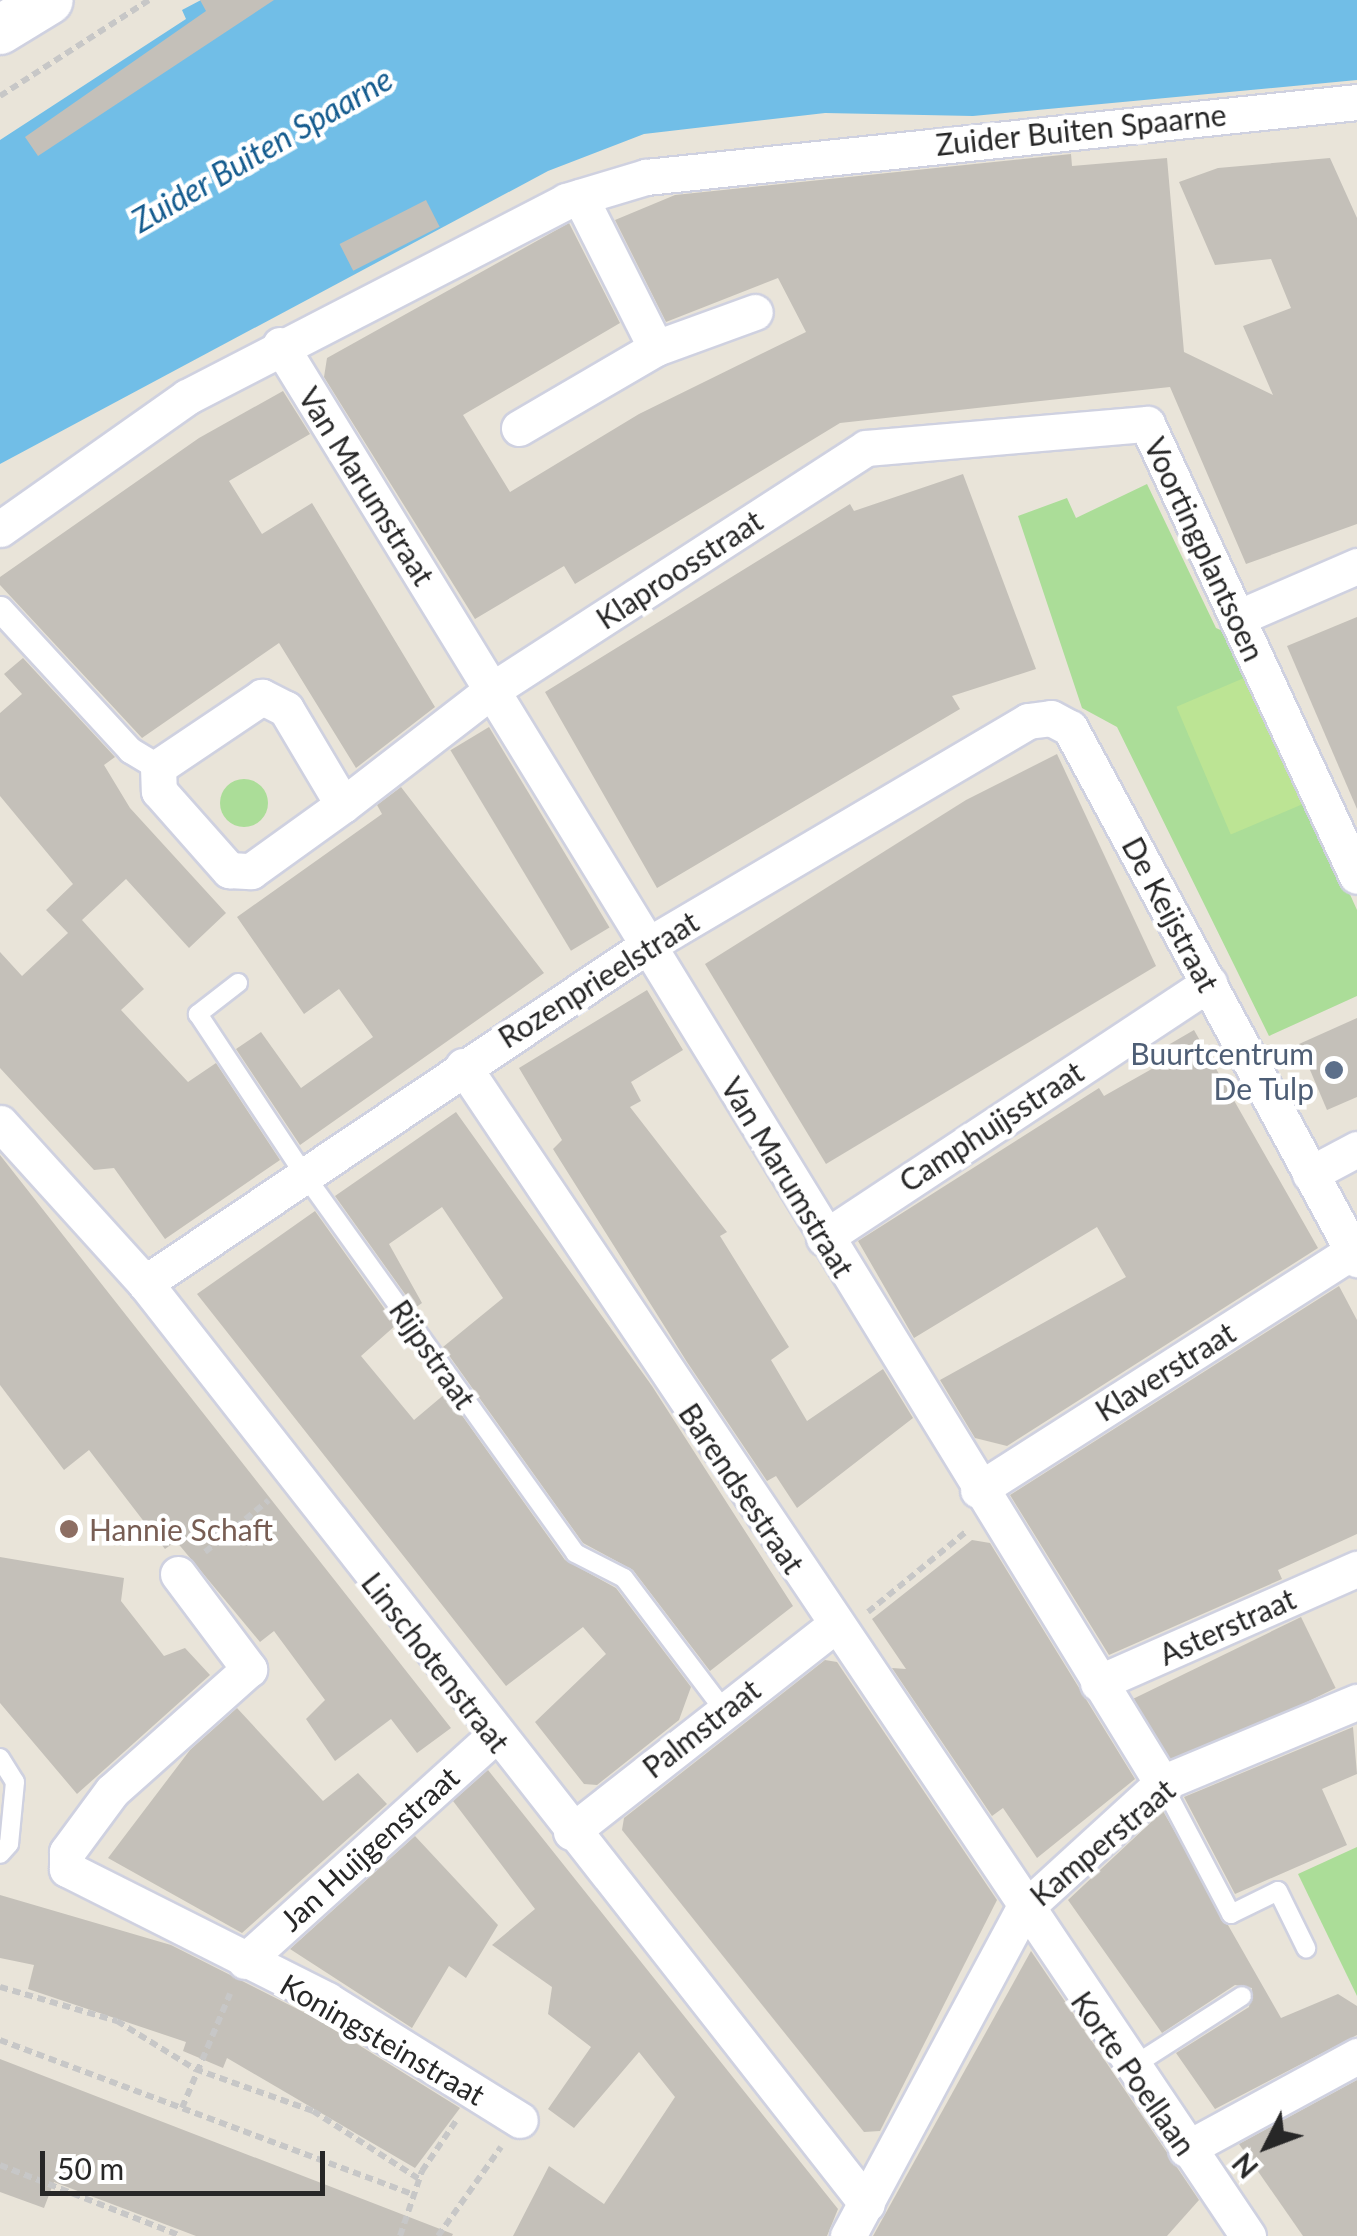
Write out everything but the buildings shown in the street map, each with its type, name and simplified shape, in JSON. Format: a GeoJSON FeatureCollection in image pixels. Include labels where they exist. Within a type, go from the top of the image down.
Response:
{"type":"FeatureCollection","features":[{"type":"Feature","properties":{"kind":"main road"},"geometry":{"type":"LineString","coordinates":[[0,30],[49,0]]}},
{"type":"Feature","properties":{"kind":"street","name":"Zuider Buiten Spaarne"},"geometry":{"type":"LineString","coordinates":[[0,529],[187,397],[280,346],[580,196],[646,176],[1356,105]]}},
{"type":"Feature","properties":{"kind":"street"},"geometry":{"type":"LineString","coordinates":[[580,196],[656,348]]}},
{"type":"Feature","properties":{"kind":"street"},"geometry":{"type":"LineString","coordinates":[[519,428],[656,348],[755,312]]}},
{"type":"Feature","properties":{"kind":"street","name":"Van Marumstraat"},"geometry":{"type":"LineString","coordinates":[[280,346],[984,1500],[1162,1783]]}},
{"type":"Feature","properties":{"kind":"street","name":"Voortingplantsoen"},"geometry":{"type":"LineString","coordinates":[[866,448],[1147,424],[1357,876]]}},
{"type":"Feature","properties":{"kind":"street","name":"Klaproosstraat"},"geometry":{"type":"LineString","coordinates":[[158,766],[158,792],[229,870],[251,872],[492,690],[866,448]]}},
{"type":"Feature","properties":{"kind":"street"},"geometry":{"type":"LineString","coordinates":[[1236,618],[1357,566]]}},
{"type":"Feature","properties":{"kind":"street"},"geometry":{"type":"LineString","coordinates":[[0,608],[130,750],[158,766],[262,697],[286,709],[343,806]]}},
{"type":"Feature","properties":{"kind":"street","name":"Rozenprieelstraat"},"geometry":{"type":"LineString","coordinates":[[145,1283],[648,945],[1028,721],[1051,718],[1070,728]]}},
{"type":"Feature","properties":{"kind":"street","name":"De Keijstraat"},"geometry":{"type":"LineString","coordinates":[[1070,728],[1355,1255]]}},
{"type":"Feature","properties":{"kind":"street","name":"Camphuijsstraat"},"geometry":{"type":"LineString","coordinates":[[824,1238],[1208,984]]}},
{"type":"Feature","properties":{"kind":"street","name":"Barendsestraat"},"geometry":{"type":"LineString","coordinates":[[463,1066],[1023,1910]]}},
{"type":"Feature","properties":{"kind":"street","name":"Linschotenstraat"},"geometry":{"type":"LineString","coordinates":[[0,1124],[145,1283],[293,1480],[866,2204]]}},
{"type":"Feature","properties":{"kind":"street"},"geometry":{"type":"LineString","coordinates":[[1310,1174],[1357,1150]]}},
{"type":"Feature","properties":{"kind":"street","name":"Klaverstraat"},"geometry":{"type":"LineString","coordinates":[[984,1500],[1355,1255]]}},
{"type":"Feature","properties":{"kind":"street","name":"Asterstraat"},"geometry":{"type":"LineString","coordinates":[[1098,1683],[1357,1569]]}},
{"type":"Feature","properties":{"kind":"street","name":"Koningsteinstraat"},"geometry":{"type":"LineString","coordinates":[[178,1574],[249,1669],[112,1791],[67,1852],[68,1868],[244,1961],[328,2000],[520,2120]]}},
{"type":"Feature","properties":{"kind":"street","name":"Palmstraat"},"geometry":{"type":"LineString","coordinates":[[570,1832],[722,1709],[837,1631]]}},
{"type":"Feature","properties":{"kind":"street","name":"Kamperstraat"},"geometry":{"type":"LineString","coordinates":[[848,2236],[1023,1910],[1162,1783],[1357,1702]]}},
{"type":"Feature","properties":{"kind":"street","name":"Jan Huijgenstraat"},"geometry":{"type":"LineString","coordinates":[[244,1961],[494,1736]]}},
{"type":"Feature","properties":{"kind":"street","name":"Korte Poellaan"},"geometry":{"type":"LineString","coordinates":[[1023,1910],[1186,2149],[1231,2229]]}},
{"type":"Feature","properties":{"kind":"street"},"geometry":{"type":"LineString","coordinates":[[1186,2149],[1357,2056]]}},
{"type":"Feature","properties":{"kind":"lane","name":"Rijpstraat"},"geometry":{"type":"LineString","coordinates":[[238,984],[198,1014],[304,1174],[575,1553],[624,1578],[722,1709]]}},
{"type":"Feature","properties":{"kind":"lane"},"geometry":{"type":"LineString","coordinates":[[0,1758],[15,1782],[10,1844],[0,1854]]}},
{"type":"Feature","properties":{"kind":"lane","name":"Van Marumstraat"},"geometry":{"type":"LineString","coordinates":[[1162,1783],[1231,1914],[1278,1891],[1306,1948]]}},
{"type":"Feature","properties":{"kind":"lane"},"geometry":{"type":"LineString","coordinates":[[1129,2068],[1242,1996]]}},
{"type":"Feature","properties":{"kind":"path"},"geometry":{"type":"LineString","coordinates":[[0,96],[149,0]]}},
{"type":"Feature","properties":{"kind":"path"},"geometry":{"type":"LineString","coordinates":[[178,1574],[293,1480]]}},
{"type":"Feature","properties":{"kind":"path"},"geometry":{"type":"LineString","coordinates":[[837,1631],[984,1500]]}},
{"type":"Feature","properties":{"kind":"path"},"geometry":{"type":"LineString","coordinates":[[182,2108],[195,2069],[244,1961]]}},
{"type":"Feature","properties":{"kind":"path"},"geometry":{"type":"LineString","coordinates":[[0,1988],[117,2020],[195,2069],[313,2111],[419,2178]]}},
{"type":"Feature","properties":{"kind":"path"},"geometry":{"type":"LineString","coordinates":[[0,2040],[414,2195]]}},
{"type":"Feature","properties":{"kind":"path"},"geometry":{"type":"LineString","coordinates":[[400,2236],[419,2178],[475,2092]]}},
{"type":"Feature","properties":{"kind":"path"},"geometry":{"type":"LineString","coordinates":[[438,2236],[520,2120]]}},
{"type":"Feature","properties":{"kind":"path"},"geometry":{"type":"LineString","coordinates":[[0,2164],[181,2236]]}},
{"type":"Feature","properties":{"kind":"green space"},"geometry":{"type":"Polygon","coordinates":[[[1147,484],[1216,628],[1234,636],[1357,910],[1357,996],[1269,1036],[1117,727],[1082,708],[1018,516],[1067,498],[1076,518],[1147,484]]]}},
{"type":"Feature","properties":{"kind":"green space"},"geometry":{"type":"Polygon","coordinates":[[[1251,675],[1305,803],[1231,835],[1176,707],[1251,675]]]}},
{"type":"Feature","properties":{"kind":"green space"},"geometry":{"type":"Polygon","coordinates":[[[244,779],[261,786],[268,803],[261,820],[244,827],[227,820],[220,803],[227,786],[244,779]]]}},
{"type":"Feature","properties":{"kind":"green space"},"geometry":{"type":"Polygon","coordinates":[[[1357,1847],[1357,1996],[1298,1874],[1357,1847]]]}},
{"type":"Feature","properties":{"kind":"water"},"geometry":{"type":"Polygon","coordinates":[[[201,0],[1357,0],[1357,80],[973,116],[825,113],[644,134],[548,171],[0,464],[0,140],[186,19],[182,10],[201,0]]]}},
{"type":"Feature","properties":{"kind":"place","name":"Buurtcentrum De Tulp"},"geometry":{"type":"Point","coordinates":[1334,1070]}},
{"type":"Feature","properties":{"kind":"place","name":"Hannie Schaft"},"geometry":{"type":"Point","coordinates":[69,1529]}}]}
